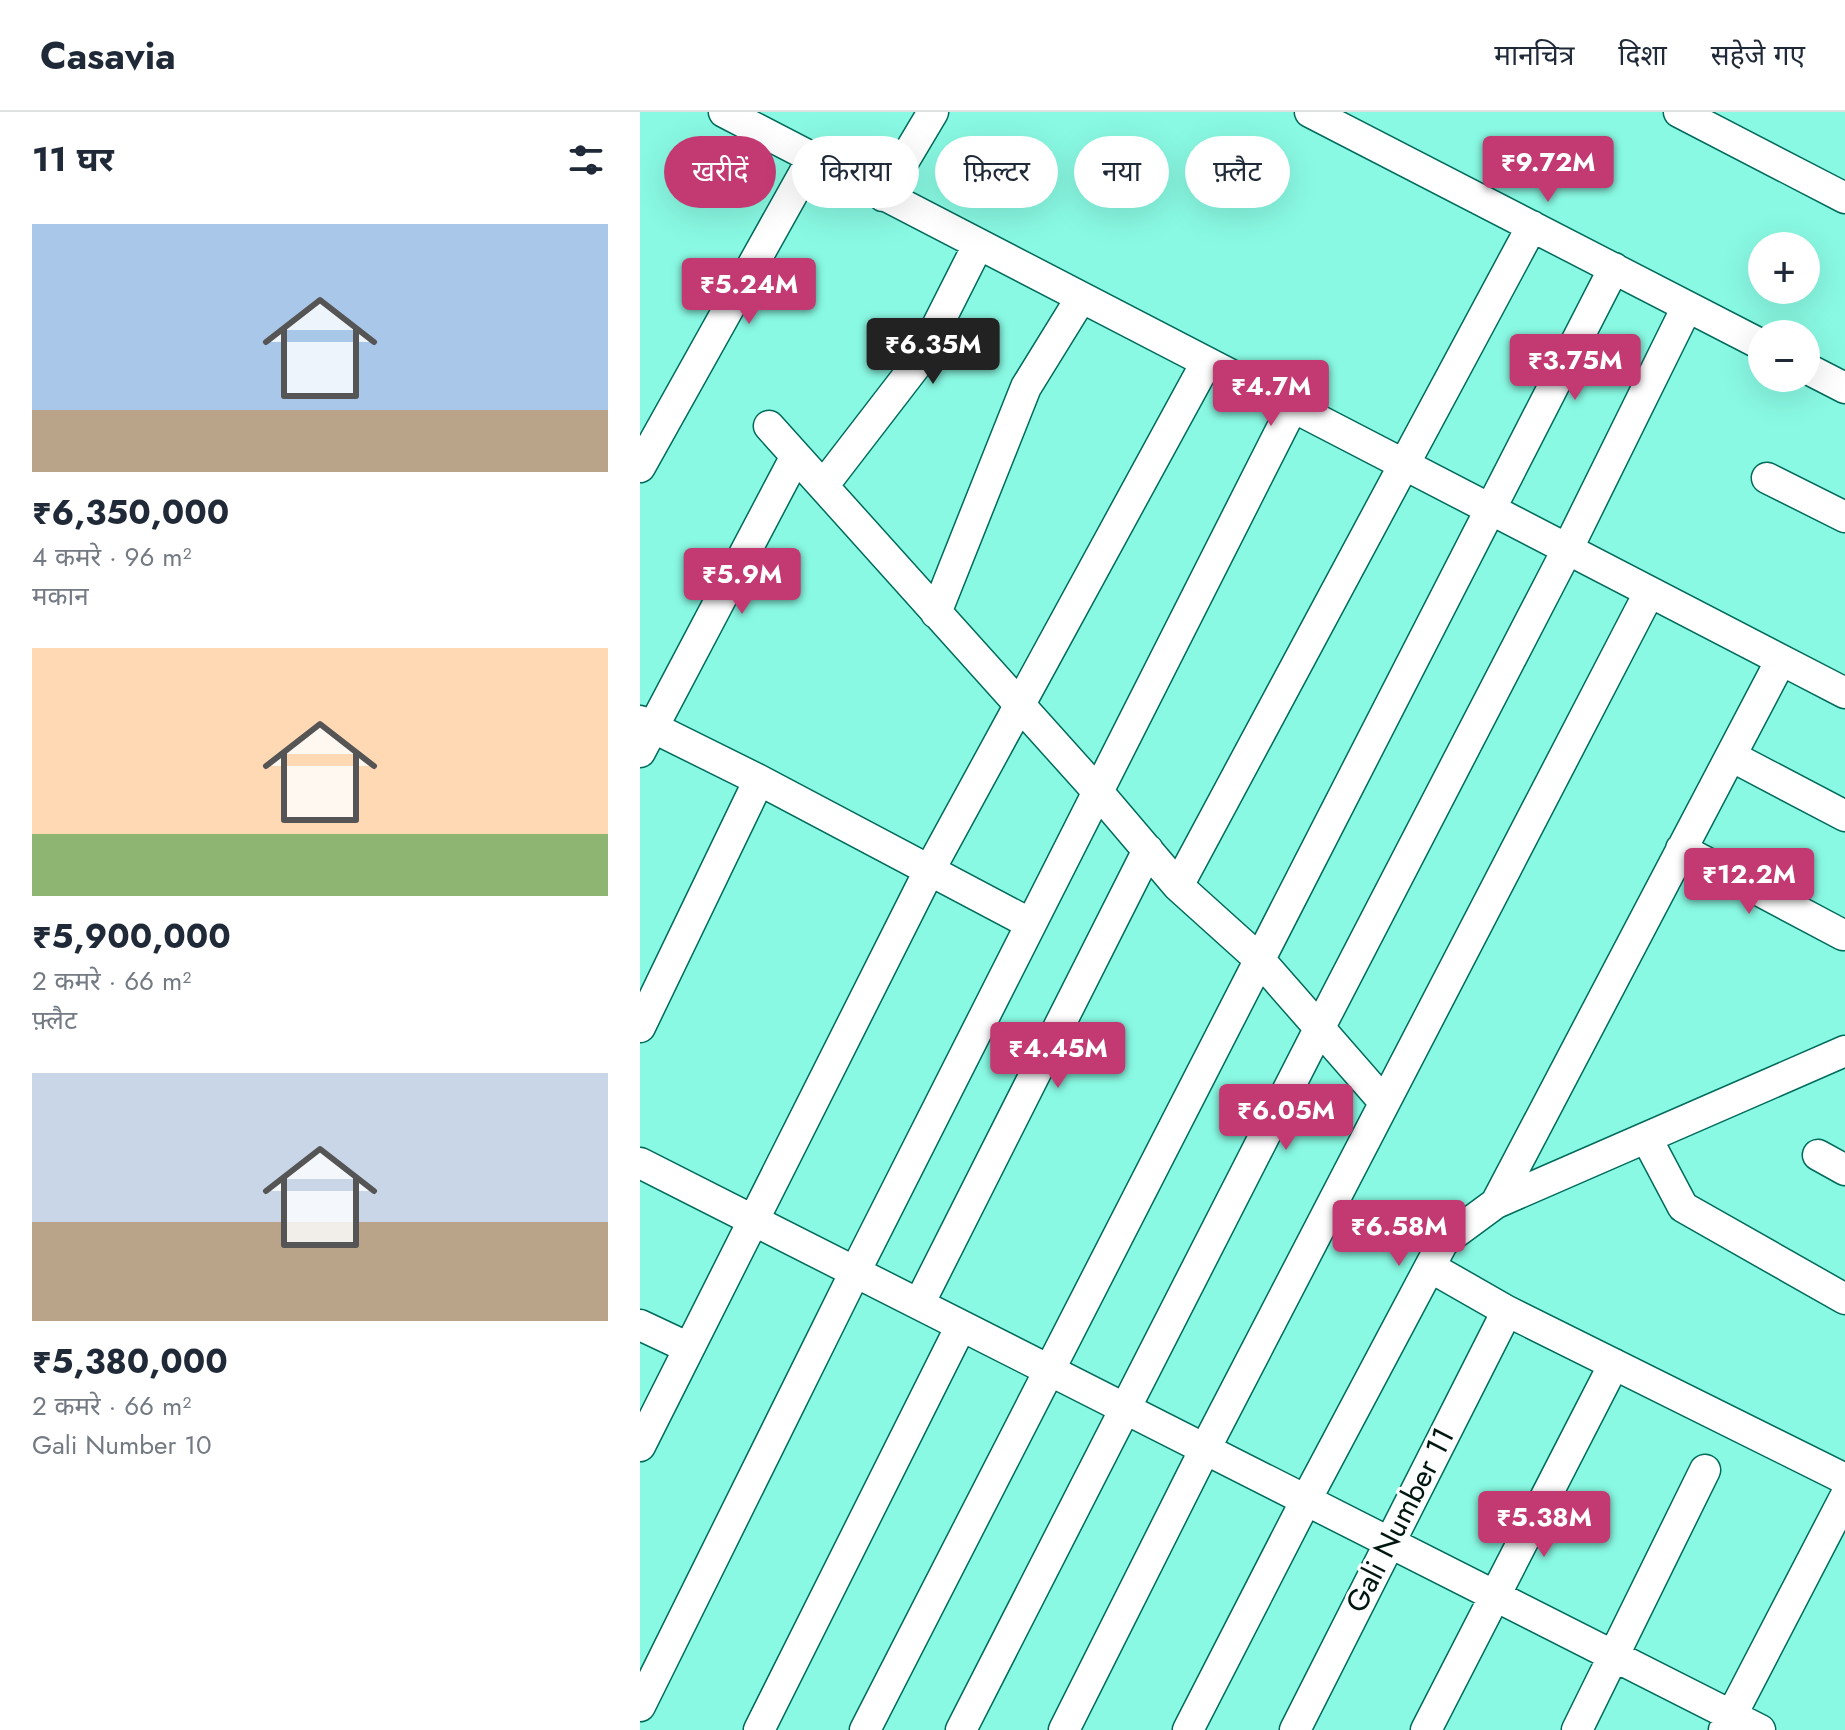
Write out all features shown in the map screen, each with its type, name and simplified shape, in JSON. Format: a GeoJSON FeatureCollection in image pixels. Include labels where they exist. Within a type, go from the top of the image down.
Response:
{"type":"FeatureCollection","features":[{"type":"Feature","properties":{"kind":"street"},"geometry":{"type":"LineString","coordinates":[[724,112],[792,148]]}},
{"type":"Feature","properties":{"kind":"street"},"geometry":{"type":"LineString","coordinates":[[919,136],[933,112]]}},
{"type":"Feature","properties":{"kind":"street"},"geometry":{"type":"LineString","coordinates":[[1310,112],[1748,338]]}},
{"type":"Feature","properties":{"kind":"street"},"geometry":{"type":"LineString","coordinates":[[1679,112],[1845,198]]}},
{"type":"Feature","properties":{"kind":"street"},"geometry":{"type":"LineString","coordinates":[[640,467],[647,437],[792,193]]}},
{"type":"Feature","properties":{"kind":"street"},"geometry":{"type":"LineString","coordinates":[[906,208],[1845,693]]}},
{"type":"Feature","properties":{"kind":"street"},"geometry":{"type":"LineString","coordinates":[[1178,886],[1532,226]]}},
{"type":"Feature","properties":{"kind":"street"},"geometry":{"type":"LineString","coordinates":[[823,486],[920,360],[978,245]]}},
{"type":"Feature","properties":{"kind":"street"},"geometry":{"type":"LineString","coordinates":[[865,1730],[1614,268]]}},
{"type":"Feature","properties":{"kind":"street"},"geometry":{"type":"LineString","coordinates":[[936,613],[1026,387],[1081,298]]}},
{"type":"Feature","properties":{"kind":"street"},"geometry":{"type":"LineString","coordinates":[[961,1730],[1567,550],[1687,307]]}},
{"type":"Feature","properties":{"kind":"street"},"geometry":{"type":"LineString","coordinates":[[640,1446],[929,871],[1206,363]]}},
{"type":"Feature","properties":{"kind":"street"},"geometry":{"type":"LineString","coordinates":[[1820,375],[1845,388]]}},
{"type":"Feature","properties":{"kind":"street"},"geometry":{"type":"LineString","coordinates":[[640,1706],[855,1272],[1292,408]]}},
{"type":"Feature","properties":{"kind":"street"},"geometry":{"type":"LineString","coordinates":[[769,426],[1098,792],[1178,886],[1259,959],[1384,1102]]}},
{"type":"Feature","properties":{"kind":"street"},"geometry":{"type":"LineString","coordinates":[[796,456],[644,733],[759,780],[1031,924]]}},
{"type":"Feature","properties":{"kind":"street"},"geometry":{"type":"LineString","coordinates":[[1767,478],[1845,517]]}},
{"type":"Feature","properties":{"kind":"street"},"geometry":{"type":"LineString","coordinates":[[1064,1730],[1205,1449],[1649,593]]}},
{"type":"Feature","properties":{"kind":"street"},"geometry":{"type":"LineString","coordinates":[[1496,1203],[1781,660]]}},
{"type":"Feature","properties":{"kind":"street"},"geometry":{"type":"LineString","coordinates":[[1731,756],[1845,816]]}},
{"type":"Feature","properties":{"kind":"street"},"geometry":{"type":"LineString","coordinates":[[640,1027],[759,780]]}},
{"type":"Feature","properties":{"kind":"street"},"geometry":{"type":"LineString","coordinates":[[1681,849],[1843,935]]}},
{"type":"Feature","properties":{"kind":"street"},"geometry":{"type":"LineString","coordinates":[[919,1304],[1148,850]]}},
{"type":"Feature","properties":{"kind":"street"},"geometry":{"type":"LineString","coordinates":[[1188,1730],[1443,1242],[1496,1203],[1845,1051]]}},
{"type":"Feature","properties":{"kind":"street"},"geometry":{"type":"LineString","coordinates":[[1647,1139],[1683,1207],[1845,1299]]}},
{"type":"Feature","properties":{"kind":"street"},"geometry":{"type":"LineString","coordinates":[[1818,1155],[1845,1170]]}},
{"type":"Feature","properties":{"kind":"street"},"geometry":{"type":"LineString","coordinates":[[640,1163],[1615,1656],[1728,1723],[1760,1730]]}},
{"type":"Feature","properties":{"kind":"street"},"geometry":{"type":"LineString","coordinates":[[1430,1267],[1507,1311],[1845,1479]]}},
{"type":"Feature","properties":{"kind":"street","name":"Gali Number 11"},"geometry":{"type":"LineString","coordinates":[[1295,1730],[1507,1311]]}},
{"type":"Feature","properties":{"kind":"street"},"geometry":{"type":"LineString","coordinates":[[640,1325],[689,1348]]}},
{"type":"Feature","properties":{"kind":"street"},"geometry":{"type":"LineString","coordinates":[[759,1730],[961,1326]]}},
{"type":"Feature","properties":{"kind":"street"},"geometry":{"type":"LineString","coordinates":[[1426,1730],[1614,1364]]}},
{"type":"Feature","properties":{"kind":"street"},"geometry":{"type":"LineString","coordinates":[[1577,1730],[1705,1470]]}},
{"type":"Feature","properties":{"kind":"street"},"geometry":{"type":"LineString","coordinates":[[1728,1723],[1845,1497]]}}]}
